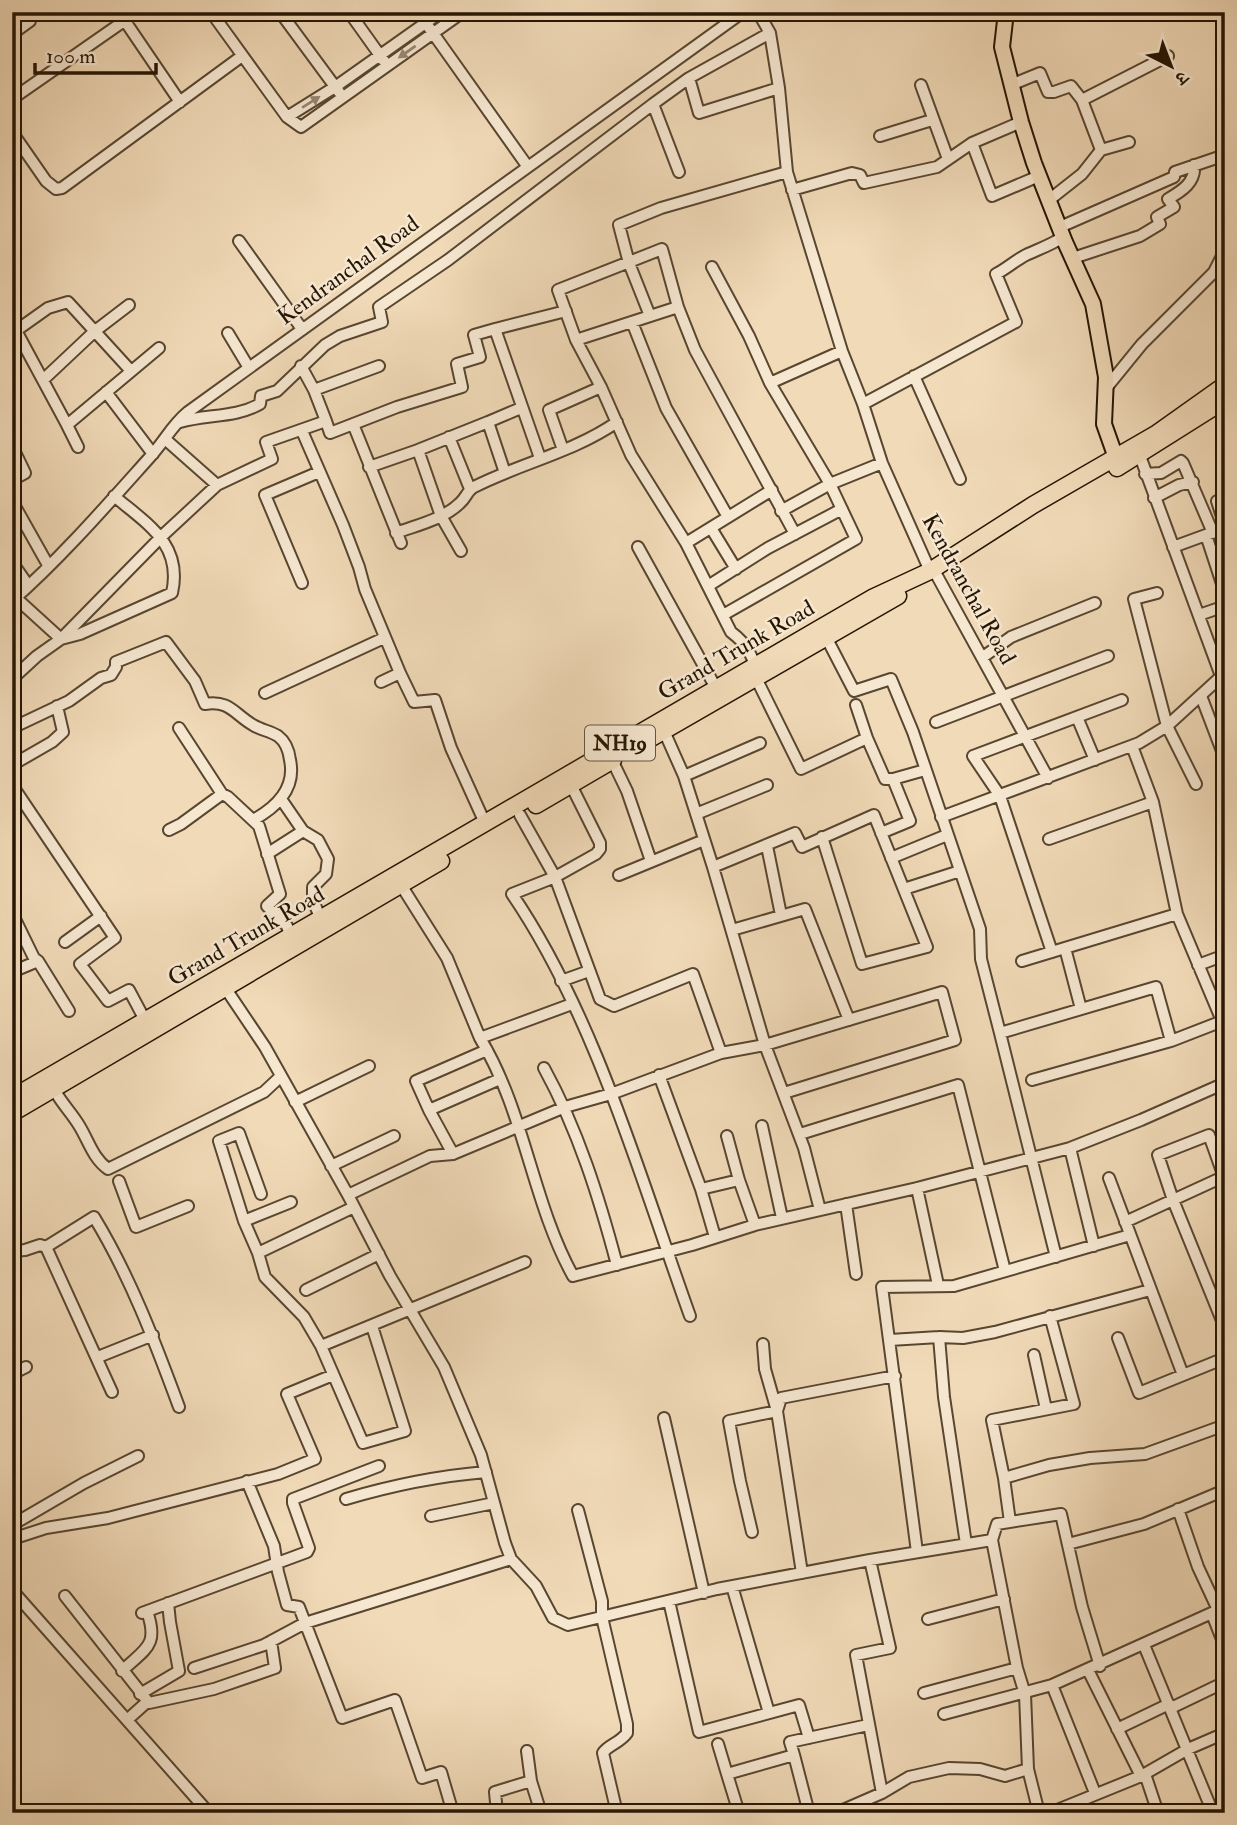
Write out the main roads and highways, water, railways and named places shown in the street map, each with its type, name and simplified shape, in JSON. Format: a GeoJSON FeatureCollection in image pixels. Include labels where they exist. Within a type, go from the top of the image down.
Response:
{"type":"FeatureCollection","features":[{"type":"Feature","properties":{"kind":"highway","name":"Grand Trunk Road"},"geometry":{"type":"LineString","coordinates":[[12,1113],[226,989],[485,823],[716,688],[826,638],[933,572],[1033,505],[1166,427],[1225,385]]}},
{"type":"Feature","properties":{"kind":"highway","name":"Grand Trunk Road"},"geometry":{"type":"LineString","coordinates":[[12,1098],[286,940],[323,925],[401,885],[664,731],[874,597],[933,572],[1140,456],[1225,400]]}},
{"type":"Feature","properties":{"kind":"main road"},"geometry":{"type":"LineString","coordinates":[[1006,12],[1002,47],[1010,85],[1039,176],[1093,304],[1107,387],[1104,424],[1115,458]]}}]}
